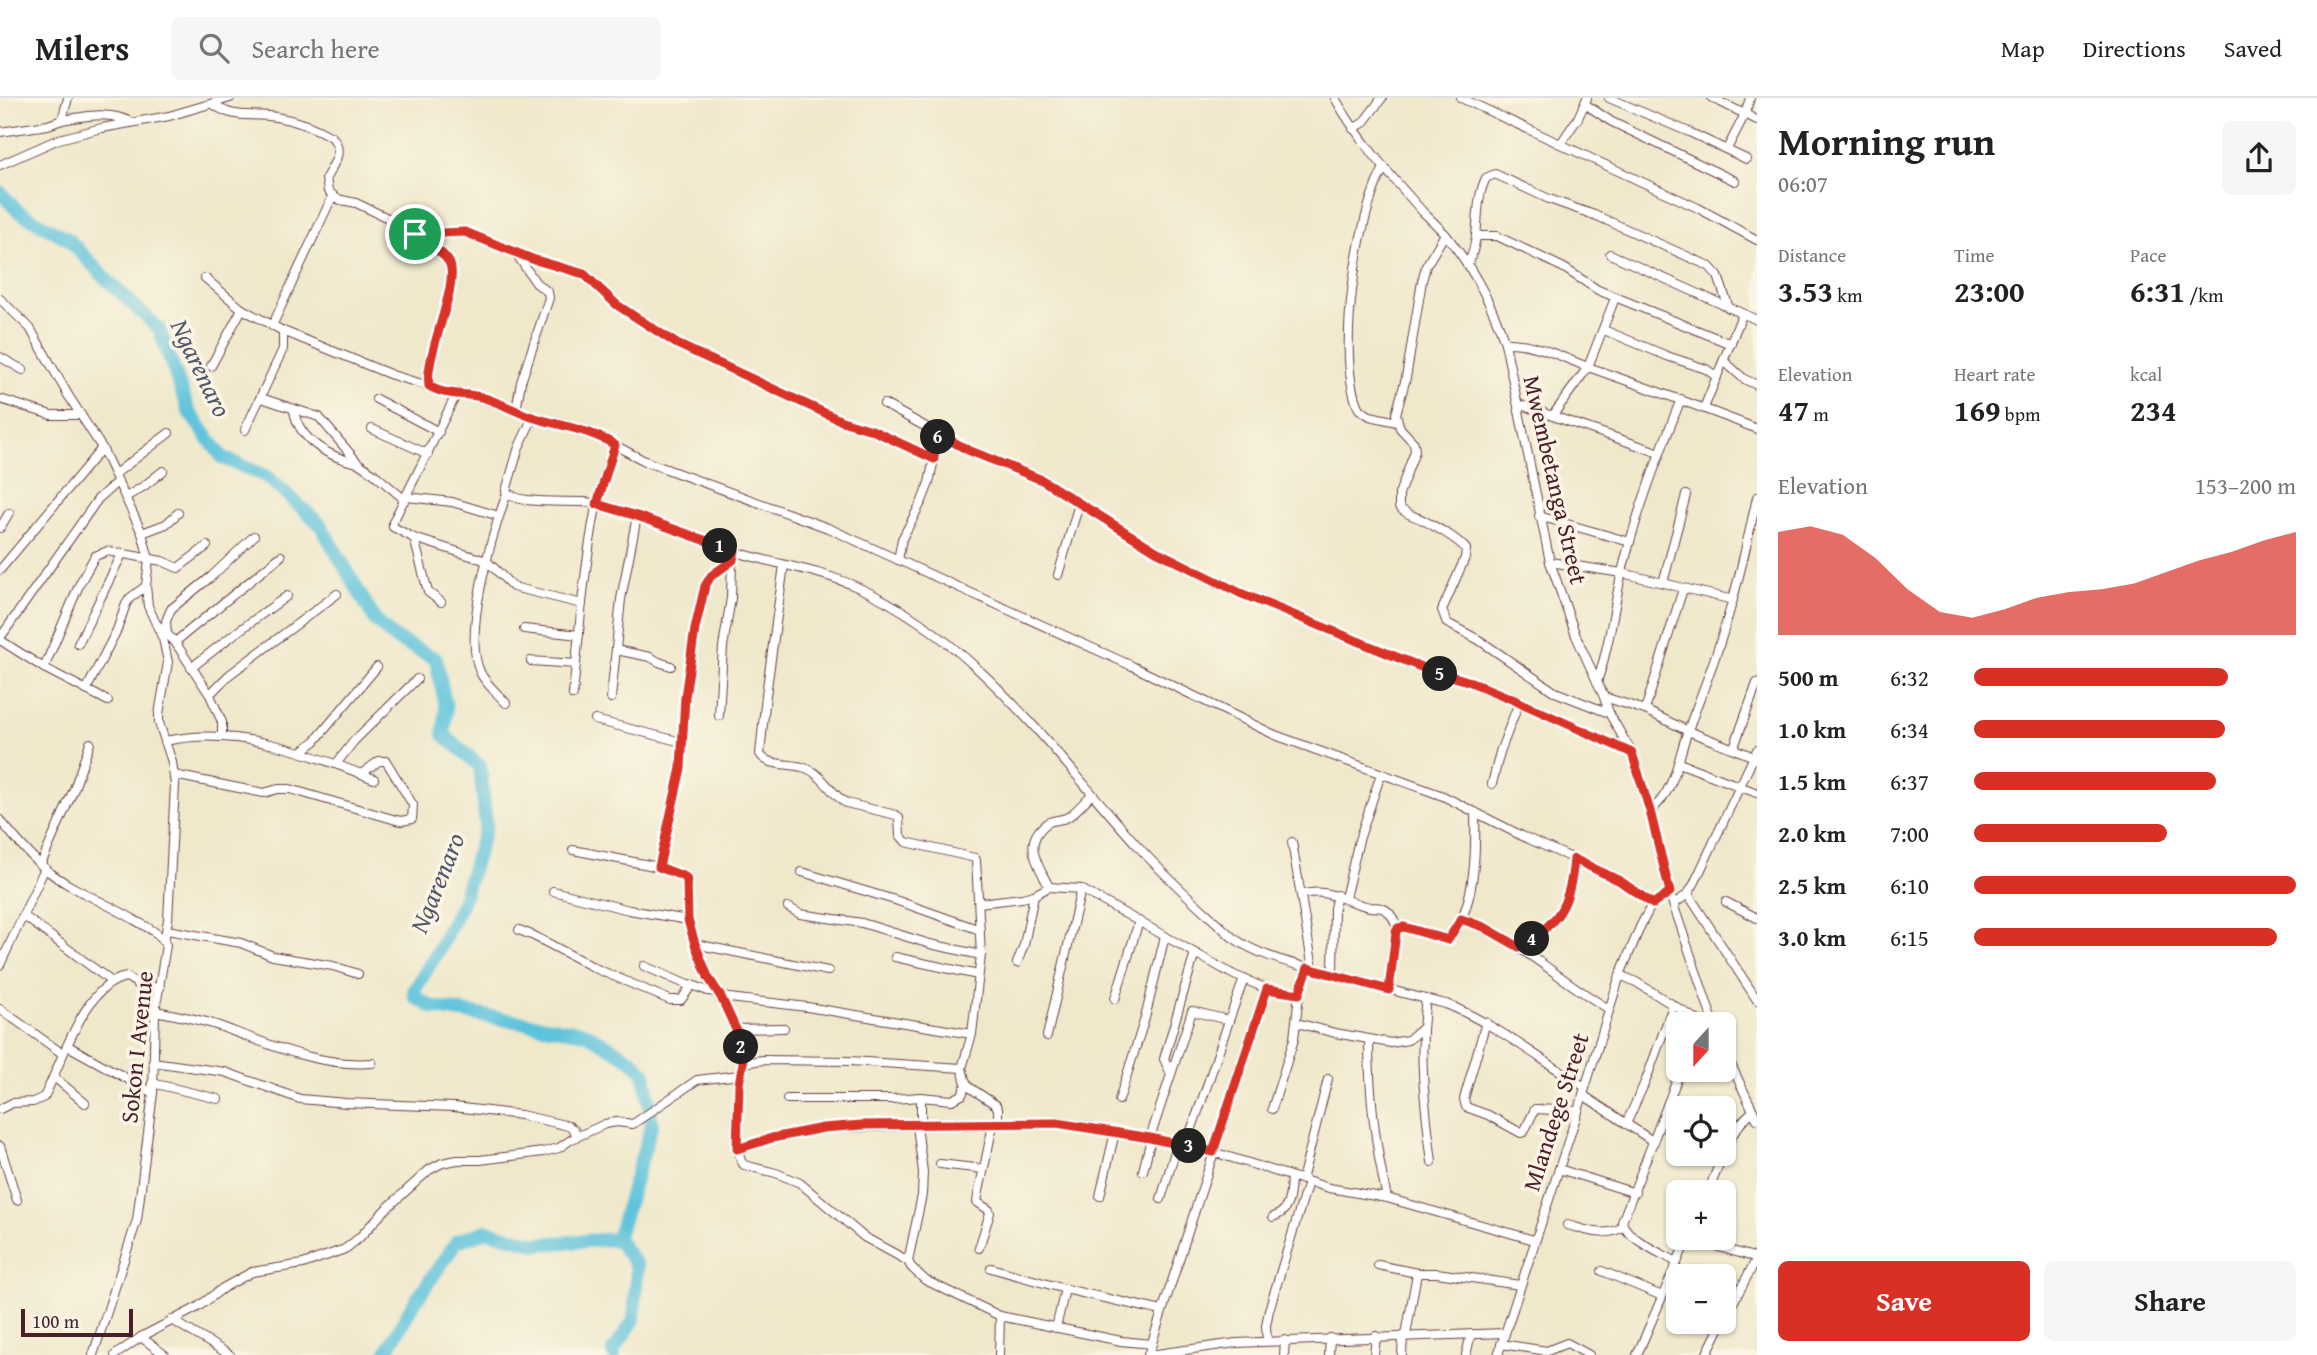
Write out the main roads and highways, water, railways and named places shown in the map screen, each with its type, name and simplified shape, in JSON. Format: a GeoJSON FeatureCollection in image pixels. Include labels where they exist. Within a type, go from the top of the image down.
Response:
{"type":"FeatureCollection","features":[{"type":"Feature","properties":{"kind":"waterway","name":"Ngarenaro"},"geometry":{"type":"LineString","coordinates":[[0,192],[18,211],[68,239],[159,329],[189,412],[223,458],[266,476],[320,524],[375,620],[394,638],[436,659],[446,708],[444,735],[480,766],[486,826],[462,902],[414,991],[415,997],[432,1007],[586,1033],[632,1060],[645,1074],[652,1124],[617,1239],[537,1244],[487,1231],[457,1241],[410,1309],[385,1355]]}},
{"type":"Feature","properties":{"kind":"waterway"},"geometry":{"type":"LineString","coordinates":[[614,1355],[613,1351],[634,1320],[637,1266],[617,1239]]}}]}
